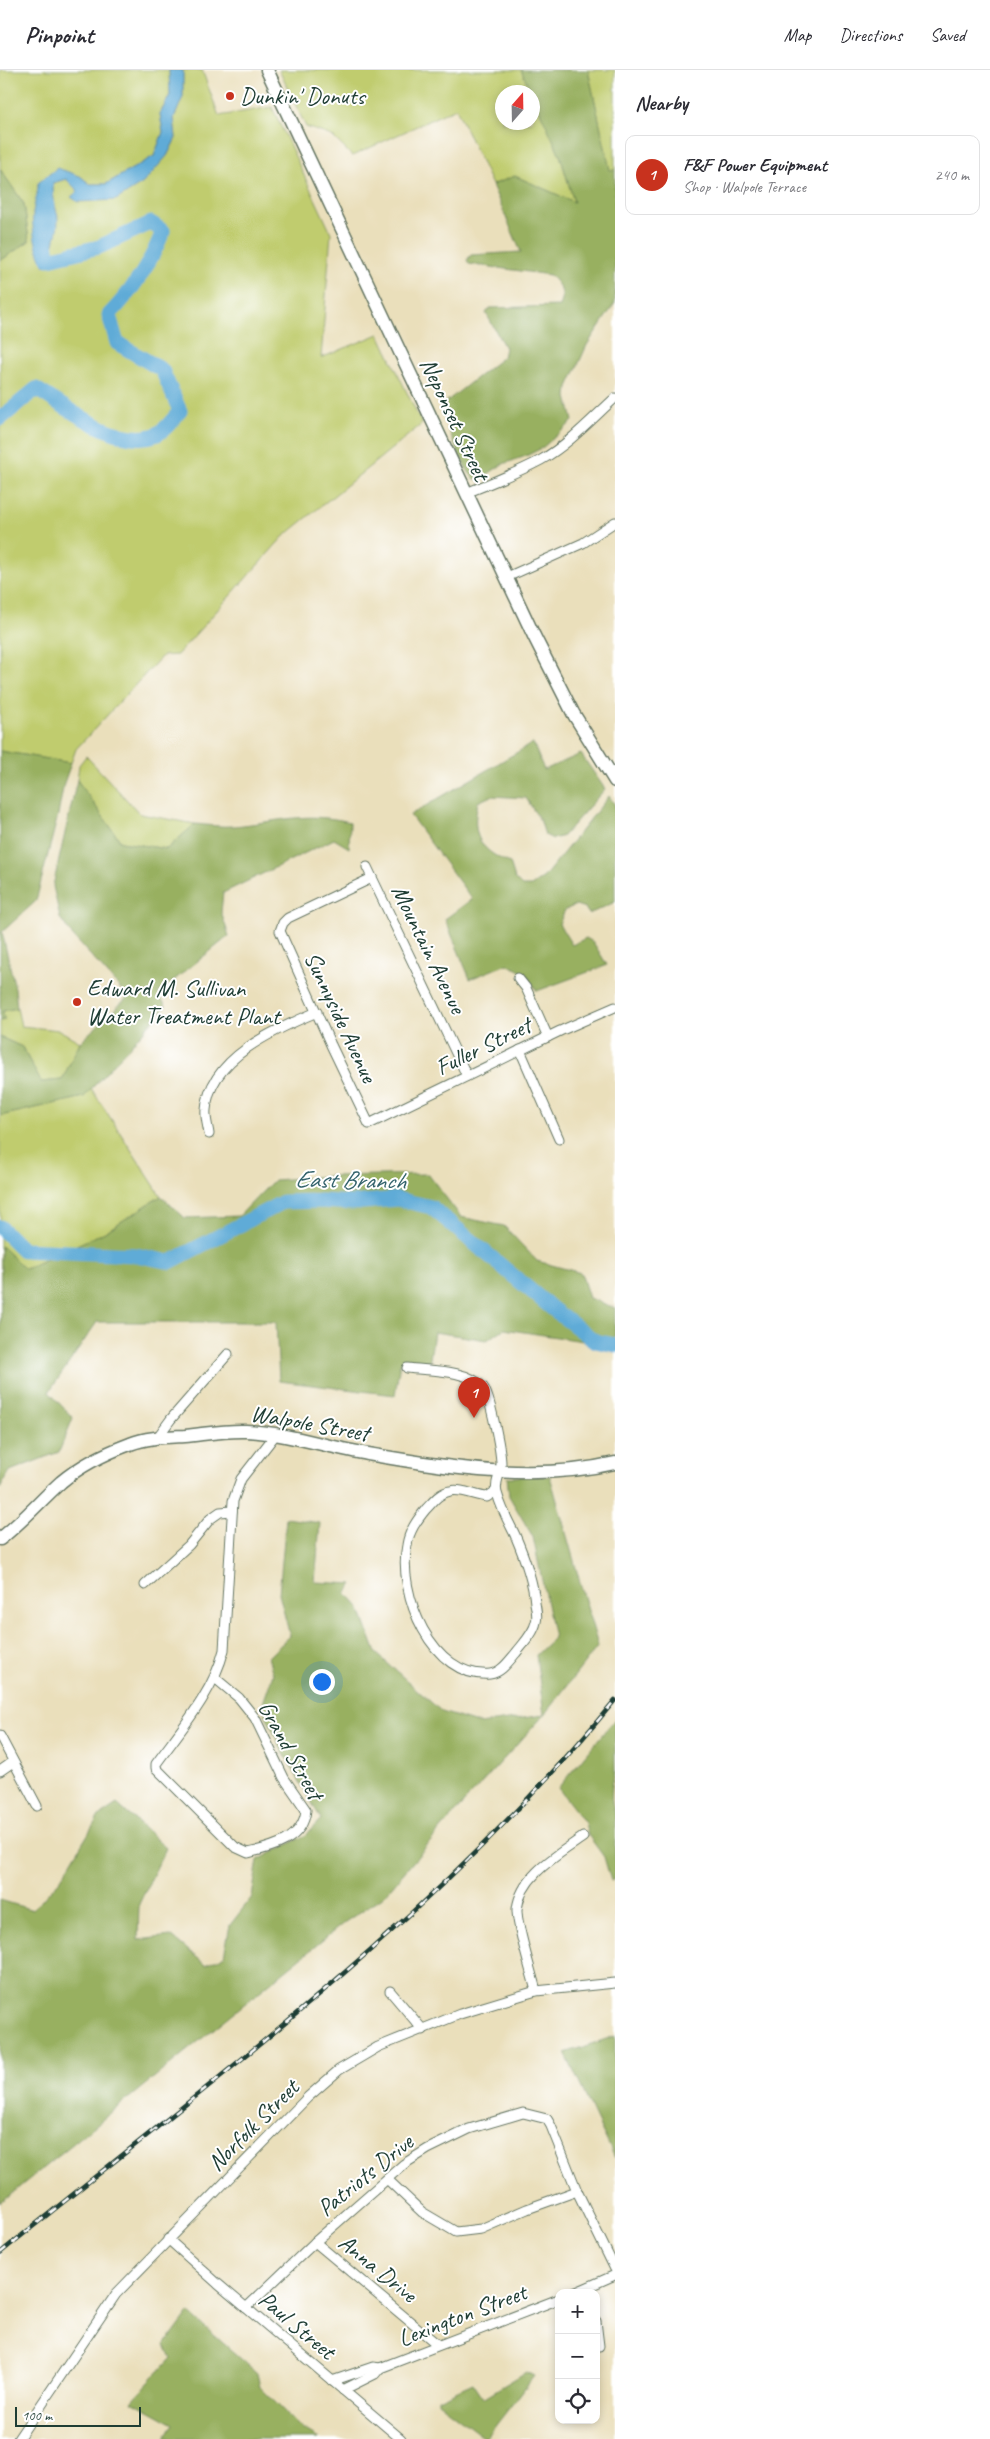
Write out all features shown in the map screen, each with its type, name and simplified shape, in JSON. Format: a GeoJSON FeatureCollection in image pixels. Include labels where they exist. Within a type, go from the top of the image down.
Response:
{"type":"FeatureCollection","features":[{"type":"Feature","properties":{"kind":"main road","name":"Neponset Street"},"geometry":{"type":"LineString","coordinates":[[267,70],[466,493],[573,713],[615,780]]}},
{"type":"Feature","properties":{"kind":"main road","name":"Walpole Street"},"geometry":{"type":"LineString","coordinates":[[0,1539],[62,1481],[90,1463],[131,1443],[157,1438],[244,1431],[276,1434],[366,1454],[429,1464],[500,1471],[546,1472],[615,1463]]}},
{"type":"Feature","properties":{"kind":"street"},"geometry":{"type":"LineString","coordinates":[[466,493],[542,460],[562,445],[615,398]]}},
{"type":"Feature","properties":{"kind":"street"},"geometry":{"type":"LineString","coordinates":[[507,577],[583,544],[615,522]]}},
{"type":"Feature","properties":{"kind":"street","name":"Mountain Avenue"},"geometry":{"type":"LineString","coordinates":[[367,867],[467,1076]]}},
{"type":"Feature","properties":{"kind":"street","name":"Sunnyside Avenue"},"geometry":{"type":"LineString","coordinates":[[369,1124],[280,935],[281,926],[288,918],[372,878]]}},
{"type":"Feature","properties":{"kind":"street"},"geometry":{"type":"LineString","coordinates":[[518,978],[526,988],[548,1037]]}},
{"type":"Feature","properties":{"kind":"street","name":"Fuller Street"},"geometry":{"type":"LineString","coordinates":[[369,1124],[520,1050],[615,1007]]}},
{"type":"Feature","properties":{"kind":"street"},"geometry":{"type":"LineString","coordinates":[[209,1134],[206,1111],[209,1094],[230,1061],[278,1028],[317,1012]]}},
{"type":"Feature","properties":{"kind":"street"},"geometry":{"type":"LineString","coordinates":[[520,1050],[559,1139]]}},
{"type":"Feature","properties":{"kind":"street"},"geometry":{"type":"LineString","coordinates":[[157,1438],[177,1412],[228,1354]]}},
{"type":"Feature","properties":{"kind":"street"},"geometry":{"type":"LineString","coordinates":[[407,1368],[460,1375],[474,1380],[484,1388],[493,1418],[501,1464],[496,1491],[523,1555],[534,1592],[537,1615],[531,1632],[522,1646],[503,1668],[492,1674],[467,1672],[456,1668],[444,1657],[419,1623],[406,1585],[406,1546],[410,1533],[419,1518],[436,1498],[450,1491],[463,1491],[486,1496],[496,1491]]}},
{"type":"Feature","properties":{"kind":"street","name":"Grand Street"},"geometry":{"type":"LineString","coordinates":[[215,1678],[239,1698],[255,1718],[284,1778],[306,1810],[305,1819],[298,1832],[282,1843],[248,1853],[235,1847],[156,1768],[156,1764],[198,1706],[215,1678],[224,1650],[232,1511],[236,1490],[241,1479],[276,1434]]}},
{"type":"Feature","properties":{"kind":"street"},"geometry":{"type":"LineString","coordinates":[[145,1585],[189,1545],[210,1519],[220,1512],[232,1511]]}},
{"type":"Feature","properties":{"kind":"street"},"geometry":{"type":"LineString","coordinates":[[0,1736],[37,1806]]}},
{"type":"Feature","properties":{"kind":"street"},"geometry":{"type":"LineString","coordinates":[[0,1771],[13,1762]]}},
{"type":"Feature","properties":{"kind":"street"},"geometry":{"type":"LineString","coordinates":[[536,1991],[517,1909],[524,1888],[533,1876],[582,1837]]}},
{"type":"Feature","properties":{"kind":"street","name":"Norfolk Street"},"geometry":{"type":"LineString","coordinates":[[18,2439],[116,2294],[308,2097],[339,2070],[378,2047],[460,2014],[536,1991],[615,1983]]}},
{"type":"Feature","properties":{"kind":"street"},"geometry":{"type":"LineString","coordinates":[[390,1991],[423,2030]]}},
{"type":"Feature","properties":{"kind":"street","name":"Patriots Drive"},"geometry":{"type":"LineString","coordinates":[[246,2308],[315,2242],[404,2164],[428,2149],[470,2129],[523,2113],[547,2119],[577,2191],[615,2269]]}},
{"type":"Feature","properties":{"kind":"street"},"geometry":{"type":"LineString","coordinates":[[387,2178],[422,2212],[456,2232],[481,2229],[527,2209],[577,2191]]}},
{"type":"Feature","properties":{"kind":"street","name":"Paul Street"},"geometry":{"type":"LineString","coordinates":[[168,2239],[246,2308],[401,2439]]}},
{"type":"Feature","properties":{"kind":"street","name":"Anna Drive"},"geometry":{"type":"LineString","coordinates":[[315,2242],[438,2345]]}},
{"type":"Feature","properties":{"kind":"street"},"geometry":{"type":"LineString","coordinates":[[590,2289],[615,2275]]}},
{"type":"Feature","properties":{"kind":"street","name":"Lexington Street"},"geometry":{"type":"LineString","coordinates":[[343,2390],[375,2374],[380,2368],[555,2301]]}},
{"type":"Feature","properties":{"kind":"street","name":"Lexington Street"},"geometry":{"type":"LineString","coordinates":[[332,2381],[373,2367],[380,2368]]}},
{"type":"Feature","properties":{"kind":"green space"},"geometry":{"type":"Polygon","coordinates":[[[0,70],[169,70],[170,95],[160,114],[163,132],[154,156],[106,184],[90,184],[80,176],[38,183],[38,197],[33,212],[45,266],[53,249],[58,215],[53,204],[53,183],[66,179],[78,191],[78,202],[167,156],[176,138],[174,118],[183,97],[183,70],[202,70],[219,116],[272,107],[331,233],[321,358],[379,334],[422,424],[283,537],[177,655],[162,656],[76,749],[71,763],[0,751],[0,261],[29,241],[24,204],[0,169],[0,70]]]}},
{"type":"Feature","properties":{"kind":"green space"},"geometry":{"type":"Polygon","coordinates":[[[279,70],[521,70],[528,85],[495,85],[495,130],[540,130],[540,110],[560,155],[574,202],[515,176],[492,185],[456,108],[352,156],[332,136],[306,127],[279,70]]]}},
{"type":"Feature","properties":{"kind":"green space"},"geometry":{"type":"Polygon","coordinates":[[[521,70],[588,70],[610,170],[615,170],[615,303],[587,345],[568,387],[567,397],[573,421],[542,448],[503,464],[480,479],[475,479],[460,456],[450,433],[442,405],[503,357],[505,348],[486,313],[490,308],[560,306],[562,301],[562,293],[559,286],[550,275],[469,264],[467,260],[471,255],[521,252],[492,185],[515,176],[574,202],[560,155],[540,111],[540,85],[528,85],[521,70]]]}},
{"type":"Feature","properties":{"kind":"green space"},"geometry":{"type":"Polygon","coordinates":[[[588,70],[615,70],[615,170],[610,171],[588,70]]]}},
{"type":"Feature","properties":{"kind":"green space"},"geometry":{"type":"Polygon","coordinates":[[[0,169],[24,204],[29,241],[0,261],[0,169]]]}},
{"type":"Feature","properties":{"kind":"green space"},"geometry":{"type":"Polygon","coordinates":[[[533,743],[544,770],[581,754],[605,789],[563,836],[553,839],[545,835],[541,822],[526,798],[491,796],[478,802],[476,824],[480,840],[491,853],[510,863],[515,879],[522,886],[531,886],[544,877],[609,796],[615,805],[615,902],[589,914],[585,908],[576,905],[565,910],[559,924],[572,945],[586,938],[593,942],[607,965],[537,991],[526,974],[507,964],[470,979],[445,919],[472,899],[410,815],[533,743]]]}},
{"type":"Feature","properties":{"kind":"green space"},"geometry":{"type":"Polygon","coordinates":[[[0,751],[71,763],[64,783],[58,815],[36,901],[2,932],[15,988],[17,1008],[3,1011],[4,1020],[0,1021],[0,751]]]}},
{"type":"Feature","properties":{"kind":"green space"},"geometry":{"type":"Polygon","coordinates":[[[86,756],[140,814],[195,824],[167,849],[121,842],[77,780],[79,765],[86,756]]]}},
{"type":"Feature","properties":{"kind":"green space"},"geometry":{"type":"Polygon","coordinates":[[[77,780],[121,842],[167,849],[195,824],[234,826],[291,818],[319,817],[350,822],[349,848],[334,839],[223,893],[221,912],[229,936],[158,993],[166,1006],[84,1097],[0,1116],[0,1037],[22,1047],[41,1082],[62,1080],[80,1042],[128,997],[72,935],[60,918],[53,886],[77,780]]]}},
{"type":"Feature","properties":{"kind":"green space"},"geometry":{"type":"Polygon","coordinates":[[[17,1008],[21,1026],[59,1030],[80,1042],[62,1080],[41,1082],[22,1047],[0,1037],[0,1021],[4,1020],[3,1011],[17,1008]]]}},
{"type":"Feature","properties":{"kind":"green space"},"geometry":{"type":"Polygon","coordinates":[[[91,1088],[161,1196],[105,1232],[25,1269],[0,1248],[0,1116],[84,1097],[91,1088]]]}},
{"type":"Feature","properties":{"kind":"green space"},"geometry":{"type":"Polygon","coordinates":[[[428,1174],[461,1217],[504,1226],[537,1261],[581,1273],[589,1298],[615,1308],[615,1350],[583,1341],[504,1329],[487,1340],[434,1332],[429,1366],[400,1363],[395,1395],[279,1381],[276,1322],[97,1322],[49,1392],[73,1418],[59,1452],[10,1471],[0,1489],[1,1246],[25,1269],[105,1232],[161,1196],[185,1218],[239,1216],[274,1180],[331,1176],[428,1174]]]}},
{"type":"Feature","properties":{"kind":"green space"},"geometry":{"type":"Polygon","coordinates":[[[550,1476],[598,1646],[544,1715],[536,1655],[554,1638],[533,1537],[509,1496],[507,1477],[550,1476]]]}},
{"type":"Feature","properties":{"kind":"green space"},"geometry":{"type":"Polygon","coordinates":[[[286,1518],[320,1523],[315,1582],[353,1584],[346,1593],[359,1607],[376,1653],[442,1712],[480,1724],[544,1715],[459,1808],[384,1896],[345,1922],[0,2203],[0,1900],[33,1910],[61,1879],[99,1816],[117,1804],[166,1848],[139,1904],[138,1940],[171,1936],[206,1965],[224,1956],[230,1925],[252,1897],[258,1860],[306,1835],[321,1819],[279,1745],[262,1706],[273,1674],[268,1657],[290,1636],[279,1594],[286,1518]]]}},
{"type":"Feature","properties":{"kind":"green space"},"geometry":{"type":"Polygon","coordinates":[[[615,1719],[615,1773],[612,1804],[615,1813],[615,1879],[611,1881],[604,1857],[588,1835],[585,1823],[558,1788],[615,1719]]]}},
{"type":"Feature","properties":{"kind":"green space"},"geometry":{"type":"Polygon","coordinates":[[[615,2036],[615,2158],[565,2053],[615,2036]]]}},
{"type":"Feature","properties":{"kind":"green space"},"geometry":{"type":"Polygon","coordinates":[[[189,2313],[257,2373],[260,2387],[302,2429],[319,2439],[165,2439],[174,2424],[132,2401],[171,2358],[165,2345],[189,2313]]]}},
{"type":"Feature","properties":{"kind":"green space"},"geometry":{"type":"Polygon","coordinates":[[[526,2372],[534,2376],[486,2438],[438,2402],[438,2399],[473,2383],[483,2398],[526,2372]]]}},
{"type":"Feature","properties":{"kind":"water"},"geometry":{"type":"Polygon","coordinates":[[[169,70],[183,70],[183,97],[174,118],[176,138],[167,156],[143,183],[116,200],[78,202],[71,197],[78,191],[66,179],[53,183],[58,226],[45,266],[37,248],[33,226],[33,213],[38,183],[57,168],[80,176],[90,184],[106,184],[154,156],[163,132],[160,114],[170,95],[169,70]]]}},
{"type":"Feature","properties":{"kind":"waterway","name":"East Branch"},"geometry":{"type":"LineString","coordinates":[[0,419],[36,389],[93,424],[125,436],[141,437],[155,435],[165,428],[180,411],[162,370],[117,343],[109,315],[140,276],[153,254],[163,231],[151,223],[99,247],[49,259],[45,239]]}},
{"type":"Feature","properties":{"kind":"waterway","name":"East Branch"},"geometry":{"type":"LineString","coordinates":[[0,1227],[23,1250],[136,1255],[170,1262],[283,1202],[321,1201],[352,1203],[397,1199],[431,1207],[554,1310],[595,1341],[615,1345]]}},
{"type":"Feature","properties":{"kind":"railway"},"geometry":{"type":"LineString","coordinates":[[0,2253],[162,2124],[322,1992],[400,1923],[475,1852],[547,1778],[615,1700]]}},
{"type":"Feature","properties":{"kind":"place","name":"Dunkin' Donuts"},"geometry":{"type":"Point","coordinates":[230,96]}},
{"type":"Feature","properties":{"kind":"place","name":"Edward M. Sullivan Water Treatment Plant"},"geometry":{"type":"Point","coordinates":[77,1002]}},
{"type":"Feature","properties":{"kind":"place","name":"F&F Power Equipment"},"geometry":{"type":"Point","coordinates":[474,1418]}}]}
